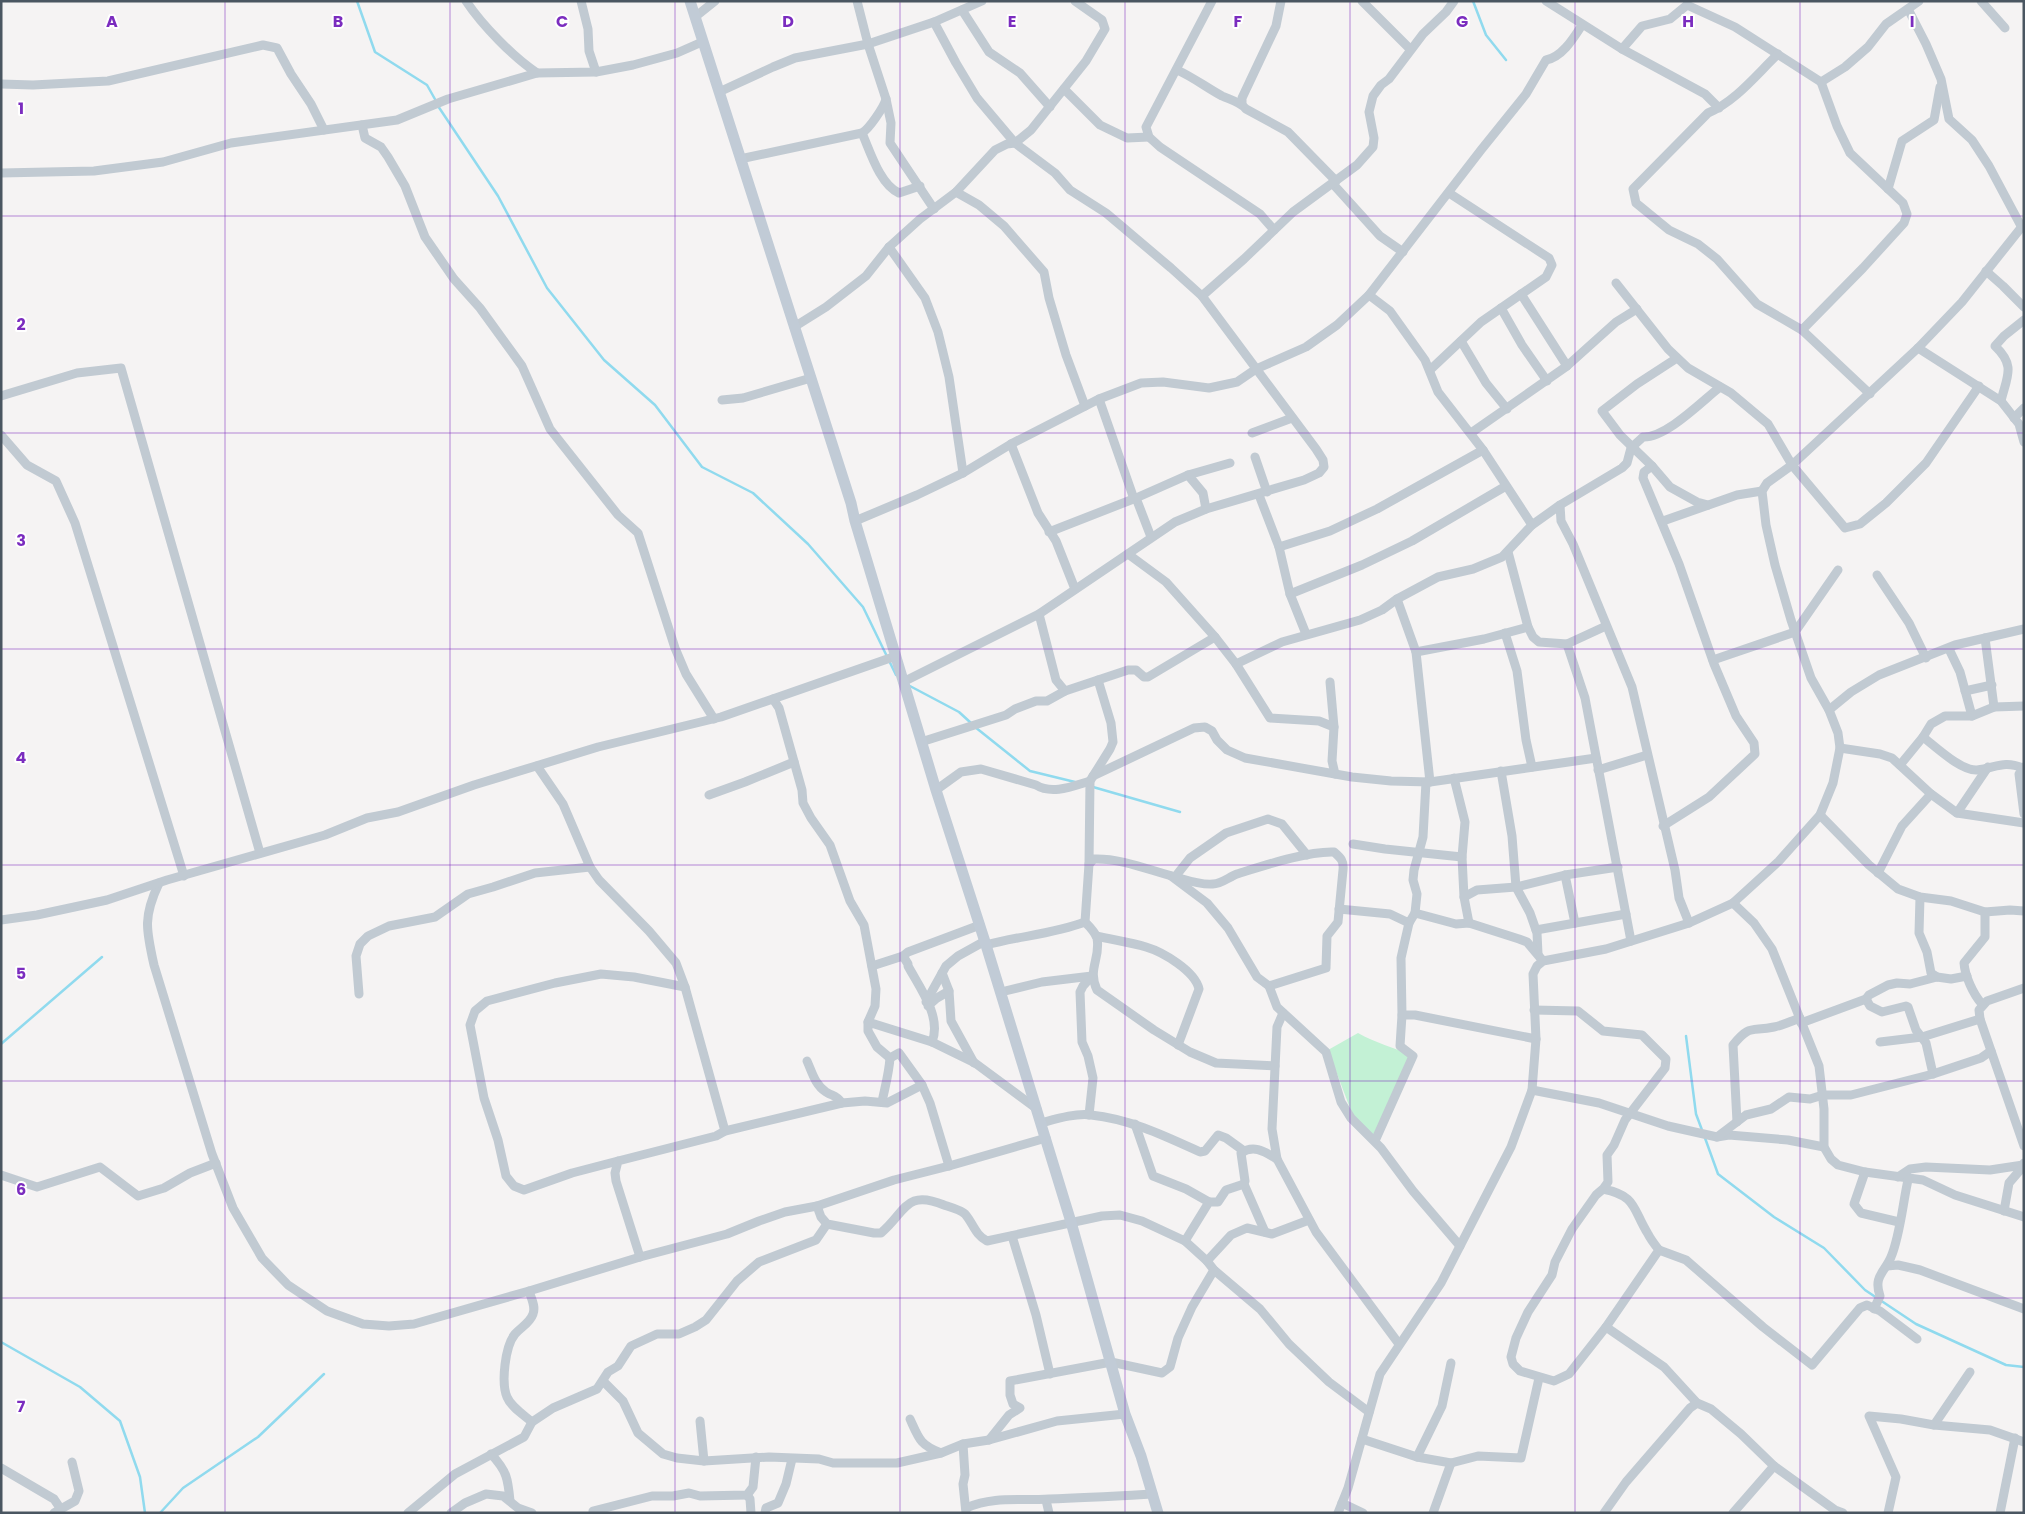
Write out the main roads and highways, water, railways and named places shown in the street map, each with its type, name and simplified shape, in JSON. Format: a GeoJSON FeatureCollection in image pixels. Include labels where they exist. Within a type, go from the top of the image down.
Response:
{"type":"FeatureCollection","features":[{"type":"Feature","properties":{"kind":"main road"},"geometry":{"type":"LineString","coordinates":[[690,1],[851,503],[854,521],[921,742],[1046,1138],[1125,1414],[1142,1456],[1158,1513]]}},
{"type":"Feature","properties":{"kind":"waterway"},"geometry":{"type":"LineString","coordinates":[[357,1],[375,52],[427,85],[436,101]]}},
{"type":"Feature","properties":{"kind":"waterway"},"geometry":{"type":"LineString","coordinates":[[1473,1],[1486,35],[1506,60]]}},
{"type":"Feature","properties":{"kind":"waterway"},"geometry":{"type":"LineString","coordinates":[[438,106],[498,196],[547,288],[604,360],[655,405],[702,467],[753,493],[808,544],[863,607],[896,675]]}},
{"type":"Feature","properties":{"kind":"waterway"},"geometry":{"type":"LineString","coordinates":[[908,685],[959,712],[971,723]]}},
{"type":"Feature","properties":{"kind":"waterway"},"geometry":{"type":"LineString","coordinates":[[975,727],[1030,771],[1075,782]]}},
{"type":"Feature","properties":{"kind":"waterway"},"geometry":{"type":"LineString","coordinates":[[1093,787],[1180,812]]}},
{"type":"Feature","properties":{"kind":"waterway"},"geometry":{"type":"LineString","coordinates":[[1,1044],[102,957]]}},
{"type":"Feature","properties":{"kind":"waterway"},"geometry":{"type":"LineString","coordinates":[[1686,1036],[1696,1114],[1702,1130]]}},
{"type":"Feature","properties":{"kind":"waterway"},"geometry":{"type":"LineString","coordinates":[[1705,1138],[1718,1174],[1774,1217],[1824,1248],[1865,1290],[1916,1324],[2006,1365],[2024,1367]]}},
{"type":"Feature","properties":{"kind":"waterway"},"geometry":{"type":"LineString","coordinates":[[1,1342],[80,1387],[120,1421],[140,1477],[145,1513]]}},
{"type":"Feature","properties":{"kind":"waterway"},"geometry":{"type":"LineString","coordinates":[[160,1513],[183,1488],[258,1437],[324,1374]]}}]}
